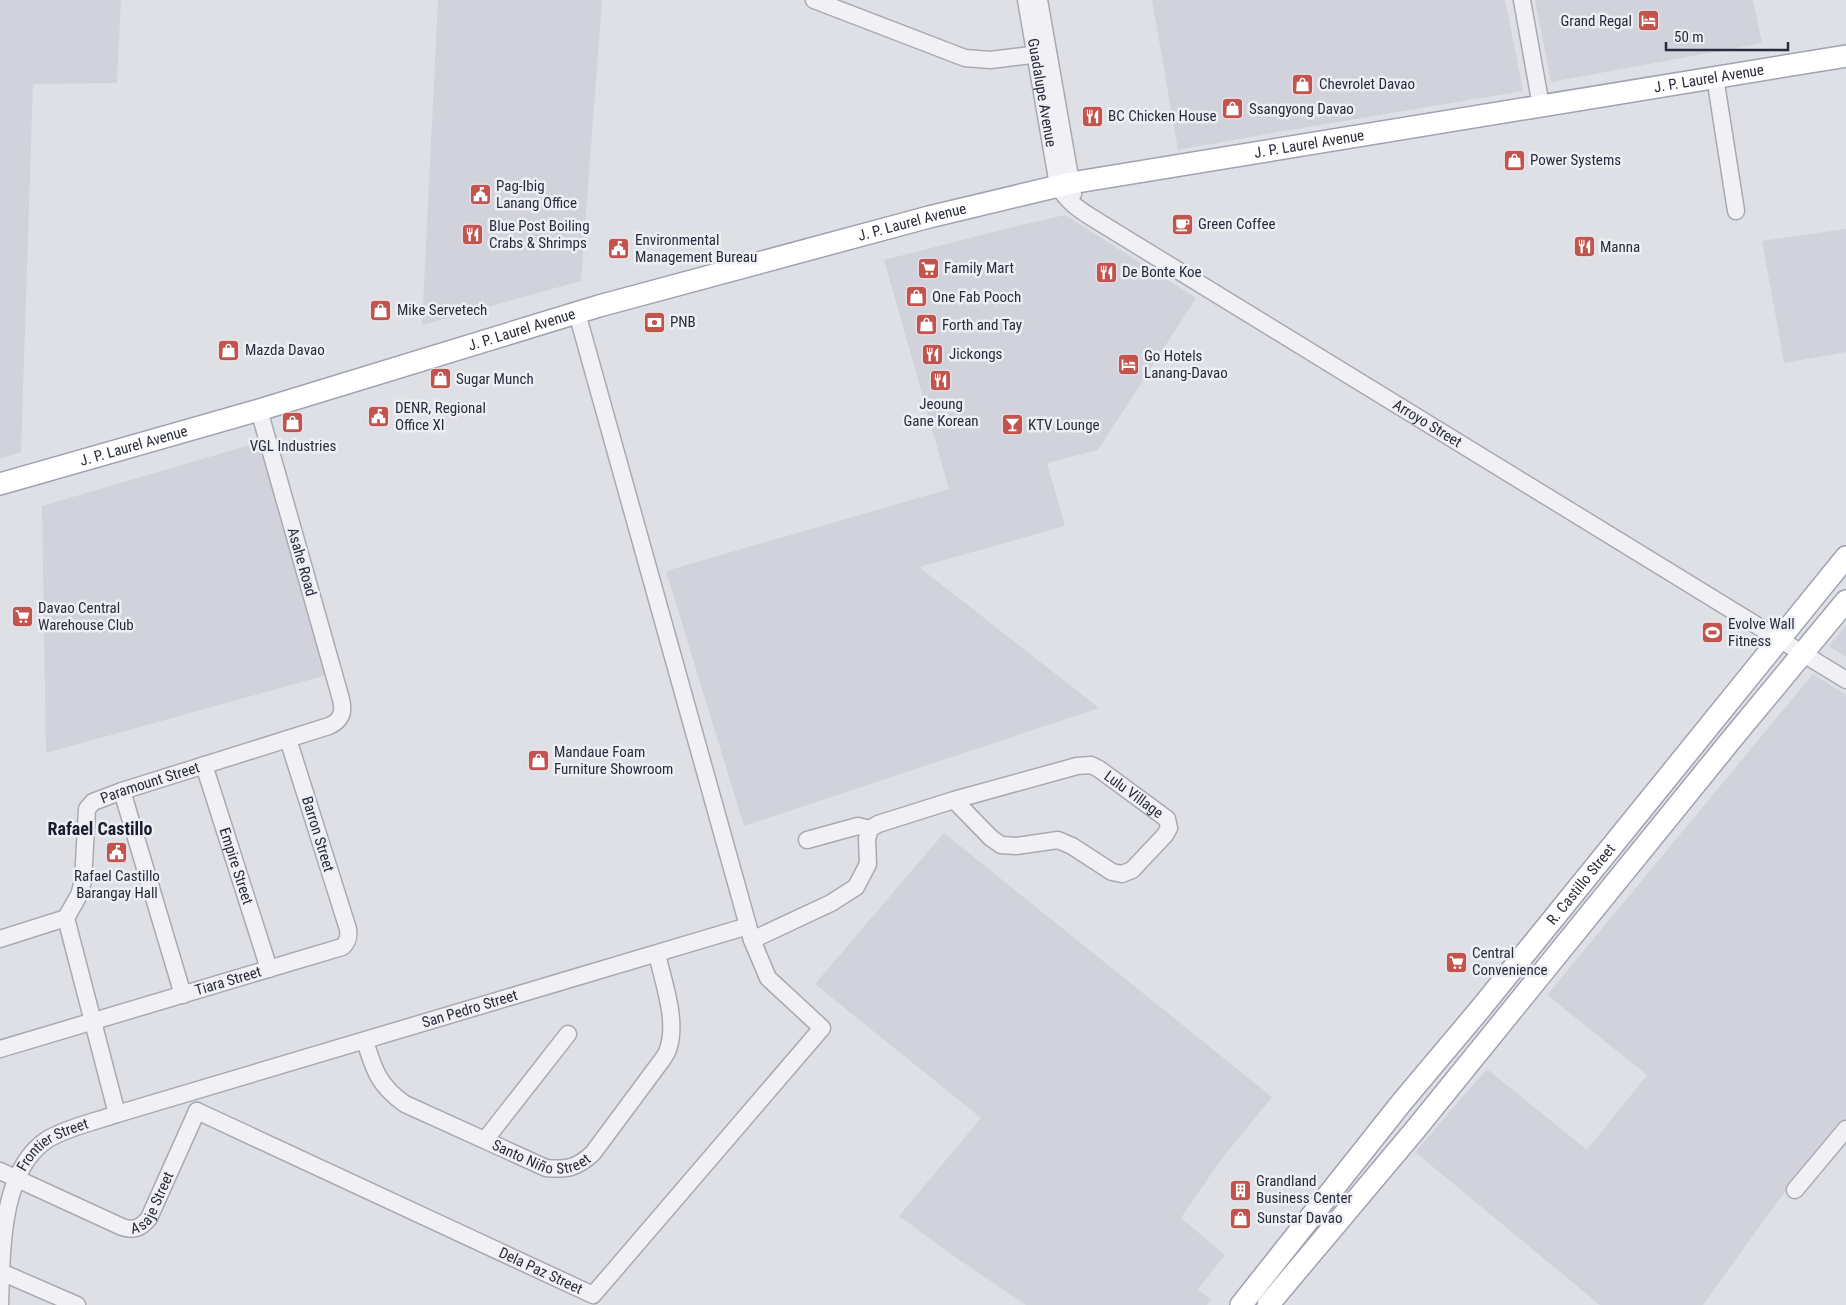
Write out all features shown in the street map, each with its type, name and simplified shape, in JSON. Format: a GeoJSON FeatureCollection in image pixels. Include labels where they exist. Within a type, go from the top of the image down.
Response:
{"type":"FeatureCollection","features":[{"type":"Feature","properties":{"kind":"main road","name":"J. P. Laurel Avenue"},"geometry":{"type":"LineString","coordinates":[[0,484],[258,410],[577,313],[919,219],[1064,184],[1846,56]]}},
{"type":"Feature","properties":{"kind":"main road","name":"R. Castillo Street"},"geometry":{"type":"LineString","coordinates":[[1241,1305],[1402,1102],[1504,980],[1846,557]]}},
{"type":"Feature","properties":{"kind":"main road","name":"R. Castillo Street"},"geometry":{"type":"LineString","coordinates":[[1268,1305],[1415,1130],[1846,601]]}},
{"type":"Feature","properties":{"kind":"main road"},"geometry":{"type":"LineString","coordinates":[[1504,980],[1524,995]]}},
{"type":"Feature","properties":{"kind":"street"},"geometry":{"type":"LineString","coordinates":[[814,0],[965,58],[990,60],[1042,53]]}},
{"type":"Feature","properties":{"kind":"street","name":"Guadalupe Avenue"},"geometry":{"type":"LineString","coordinates":[[1026,0],[1042,53]]}},
{"type":"Feature","properties":{"kind":"street","name":"Guadalupe Avenue"},"geometry":{"type":"LineString","coordinates":[[1039,0],[1042,53],[1064,184]]}},
{"type":"Feature","properties":{"kind":"street"},"geometry":{"type":"LineString","coordinates":[[1522,0],[1541,106]]}},
{"type":"Feature","properties":{"kind":"street"},"geometry":{"type":"LineString","coordinates":[[1715,77],[1736,211]]}},
{"type":"Feature","properties":{"kind":"street","name":"Arroyo Street"},"geometry":{"type":"LineString","coordinates":[[1064,184],[1066,198],[1094,220],[1846,680]]}},
{"type":"Feature","properties":{"kind":"street"},"geometry":{"type":"LineString","coordinates":[[577,313],[750,933],[831,903],[856,887],[868,864],[867,839],[870,829],[858,826],[807,840]]}},
{"type":"Feature","properties":{"kind":"street","name":"Asahe Road"},"geometry":{"type":"LineString","coordinates":[[258,410],[341,699],[342,715]]}},
{"type":"Feature","properties":{"kind":"street","name":"Paramount Street"},"geometry":{"type":"LineString","coordinates":[[66,918],[79,895],[83,881],[87,809],[93,802],[122,790],[329,726],[337,722],[342,715]]}},
{"type":"Feature","properties":{"kind":"street","name":"Barron Street"},"geometry":{"type":"LineString","coordinates":[[288,739],[348,929]]}},
{"type":"Feature","properties":{"kind":"street","name":"Empire Street"},"geometry":{"type":"LineString","coordinates":[[204,765],[269,969]]}},
{"type":"Feature","properties":{"kind":"street","name":"Lulu Village"},"geometry":{"type":"LineString","coordinates":[[870,829],[888,820],[954,800],[1077,766],[1091,765],[1167,819],[1169,828],[1165,835],[1132,870],[1122,874],[1112,872],[1072,846],[1058,840],[1016,846],[1001,845],[991,838],[954,800]]}},
{"type":"Feature","properties":{"kind":"street"},"geometry":{"type":"LineString","coordinates":[[122,790],[183,994]]}},
{"type":"Feature","properties":{"kind":"street"},"geometry":{"type":"LineString","coordinates":[[0,939],[66,918],[117,1114]]}},
{"type":"Feature","properties":{"kind":"street","name":"Tiara Street"},"geometry":{"type":"LineString","coordinates":[[0,1049],[342,947],[347,943],[348,929]]}},
{"type":"Feature","properties":{"kind":"street","name":"San Pedro Street"},"geometry":{"type":"LineString","coordinates":[[191,1092],[657,954],[750,933]]}},
{"type":"Feature","properties":{"kind":"street","name":"Dela Paz Street"},"geometry":{"type":"LineString","coordinates":[[197,1111],[593,1295],[822,1028],[768,978],[750,933]]}},
{"type":"Feature","properties":{"kind":"street","name":"Santo Niño Street"},"geometry":{"type":"LineString","coordinates":[[366,1041],[372,1064],[380,1080],[390,1093],[405,1104],[546,1168],[559,1170],[574,1167],[584,1162],[593,1153],[662,1060],[669,1046],[671,1029],[669,1006],[657,954]]}},
{"type":"Feature","properties":{"kind":"street"},"geometry":{"type":"LineString","coordinates":[[485,1140],[568,1034]]}},
{"type":"Feature","properties":{"kind":"street"},"geometry":{"type":"LineString","coordinates":[[191,1092],[197,1111]]}},
{"type":"Feature","properties":{"kind":"street","name":"Frontier Street"},"geometry":{"type":"LineString","coordinates":[[0,1304],[3,1216],[7,1174],[21,1164],[31,1152],[46,1140],[66,1130],[191,1092]]}},
{"type":"Feature","properties":{"kind":"street","name":"Asaje Street"},"geometry":{"type":"LineString","coordinates":[[7,1174],[122,1227],[130,1230],[138,1228],[149,1218],[197,1111]]}},
{"type":"Feature","properties":{"kind":"street"},"geometry":{"type":"LineString","coordinates":[[1795,1190],[1846,1129]]}},
{"type":"Feature","properties":{"kind":"street"},"geometry":{"type":"LineString","coordinates":[[1,1272],[77,1305]]}},
{"type":"Feature","properties":{"kind":"shaded area"},"geometry":{"type":"Polygon","coordinates":[[[0,0],[121,0],[117,83],[33,84],[21,452],[0,459],[0,0]]]}},
{"type":"Feature","properties":{"kind":"shaded area"},"geometry":{"type":"Polygon","coordinates":[[[438,0],[602,0],[581,281],[422,325],[438,0]]]}},
{"type":"Feature","properties":{"kind":"shaded area"},"geometry":{"type":"Polygon","coordinates":[[[1152,0],[1505,0],[1523,91],[1178,150],[1152,0]]]}},
{"type":"Feature","properties":{"kind":"shaded area","name":"Grand Regal"},"geometry":{"type":"Polygon","coordinates":[[[1535,0],[1753,0],[1762,43],[1551,82],[1535,0]]]}},
{"type":"Feature","properties":{"kind":"shaded area"},"geometry":{"type":"Polygon","coordinates":[[[1065,215],[1196,298],[1098,450],[1047,463],[1065,526],[919,567],[1099,708],[744,826],[666,571],[949,489],[884,260],[1065,215]]]}},
{"type":"Feature","properties":{"kind":"shaded area"},"geometry":{"type":"Polygon","coordinates":[[[1846,229],[1846,352],[1784,363],[1762,241],[1846,229]]]}},
{"type":"Feature","properties":{"kind":"shaded area"},"geometry":{"type":"Polygon","coordinates":[[[260,442],[327,675],[46,753],[42,506],[260,442]]]}},
{"type":"Feature","properties":{"kind":"shaded area"},"geometry":{"type":"Polygon","coordinates":[[[1846,625],[1846,657],[1829,646],[1846,625]]]}},
{"type":"Feature","properties":{"kind":"shaded area"},"geometry":{"type":"Polygon","coordinates":[[[1813,674],[1846,695],[1846,1119],[1780,1198],[1703,1305],[1600,1305],[1415,1152],[1487,1069],[1587,1150],[1647,1075],[1547,995],[1813,674]]]}},
{"type":"Feature","properties":{"kind":"shaded area"},"geometry":{"type":"Polygon","coordinates":[[[944,833],[1272,1097],[1220,1161],[1181,1218],[1225,1255],[1198,1289],[1211,1300],[1207,1305],[1026,1305],[952,1255],[899,1216],[981,1118],[815,984],[944,833]]]}},
{"type":"Feature","properties":{"kind":"place","name":"Grand Regal"},"geometry":{"type":"Point","coordinates":[1648,21]}},
{"type":"Feature","properties":{"kind":"place","name":"Chevrolet Davao"},"geometry":{"type":"Point","coordinates":[1303,84]}},
{"type":"Feature","properties":{"kind":"place","name":"Ssangyong Davao"},"geometry":{"type":"Point","coordinates":[1233,109]}},
{"type":"Feature","properties":{"kind":"place","name":"BC Chicken House"},"geometry":{"type":"Point","coordinates":[1092,116]}},
{"type":"Feature","properties":{"kind":"place","name":"Power Systems"},"geometry":{"type":"Point","coordinates":[1514,160]}},
{"type":"Feature","properties":{"kind":"place","name":"Pag-Ibig Lanang Office"},"geometry":{"type":"Point","coordinates":[480,195]}},
{"type":"Feature","properties":{"kind":"place","name":"Green Coffee"},"geometry":{"type":"Point","coordinates":[1182,224]}},
{"type":"Feature","properties":{"kind":"place","name":"Blue Post Boiling Crabs & Shrimps"},"geometry":{"type":"Point","coordinates":[473,235]}},
{"type":"Feature","properties":{"kind":"place","name":"Manna"},"geometry":{"type":"Point","coordinates":[1584,247]}},
{"type":"Feature","properties":{"kind":"place","name":"Environmental Management Bureau"},"geometry":{"type":"Point","coordinates":[619,249]}},
{"type":"Feature","properties":{"kind":"place","name":"Family Mart"},"geometry":{"type":"Point","coordinates":[928,268]}},
{"type":"Feature","properties":{"kind":"place","name":"De Bonte Koe"},"geometry":{"type":"Point","coordinates":[1106,272]}},
{"type":"Feature","properties":{"kind":"place","name":"One Fab Pooch"},"geometry":{"type":"Point","coordinates":[916,297]}},
{"type":"Feature","properties":{"kind":"place","name":"Mike Servetech"},"geometry":{"type":"Point","coordinates":[381,310]}},
{"type":"Feature","properties":{"kind":"place","name":"PNB"},"geometry":{"type":"Point","coordinates":[654,322]}},
{"type":"Feature","properties":{"kind":"place","name":"Forth and Tay"},"geometry":{"type":"Point","coordinates":[926,325]}},
{"type":"Feature","properties":{"kind":"place","name":"Mazda Davao"},"geometry":{"type":"Point","coordinates":[229,350]}},
{"type":"Feature","properties":{"kind":"place","name":"Jickongs"},"geometry":{"type":"Point","coordinates":[933,354]}},
{"type":"Feature","properties":{"kind":"place","name":"Go Hotels Lanang-Davao"},"geometry":{"type":"Point","coordinates":[1128,365]}},
{"type":"Feature","properties":{"kind":"place","name":"Sugar Munch"},"geometry":{"type":"Point","coordinates":[440,379]}},
{"type":"Feature","properties":{"kind":"place","name":"Jeoung Gane Korean"},"geometry":{"type":"Point","coordinates":[941,381]}},
{"type":"Feature","properties":{"kind":"place","name":"DENR, Regional Office XI"},"geometry":{"type":"Point","coordinates":[379,417]}},
{"type":"Feature","properties":{"kind":"place","name":"VGL Industries"},"geometry":{"type":"Point","coordinates":[293,423]}},
{"type":"Feature","properties":{"kind":"place","name":"KTV Lounge"},"geometry":{"type":"Point","coordinates":[1012,425]}},
{"type":"Feature","properties":{"kind":"place","name":"Davao Central Warehouse Club"},"geometry":{"type":"Point","coordinates":[22,617]}},
{"type":"Feature","properties":{"kind":"place","name":"Evolve Wall Fitness"},"geometry":{"type":"Point","coordinates":[1712,633]}},
{"type":"Feature","properties":{"kind":"place","name":"Mandaue Foam Furniture Showroom"},"geometry":{"type":"Point","coordinates":[538,761]}},
{"type":"Feature","properties":{"kind":"place","name":"Rafael Castillo Barangay Hall"},"geometry":{"type":"Point","coordinates":[117,853]}},
{"type":"Feature","properties":{"kind":"place","name":"Central Convenience"},"geometry":{"type":"Point","coordinates":[1456,962]}},
{"type":"Feature","properties":{"kind":"place","name":"Grandland Business Center"},"geometry":{"type":"Point","coordinates":[1240,1190]}},
{"type":"Feature","properties":{"kind":"place","name":"Sunstar Davao"},"geometry":{"type":"Point","coordinates":[1241,1218]}},
{"type":"Feature","properties":{"kind":"district","name":"Rafael Castillo"},"geometry":{"type":"Point","coordinates":[100,829]}}]}
